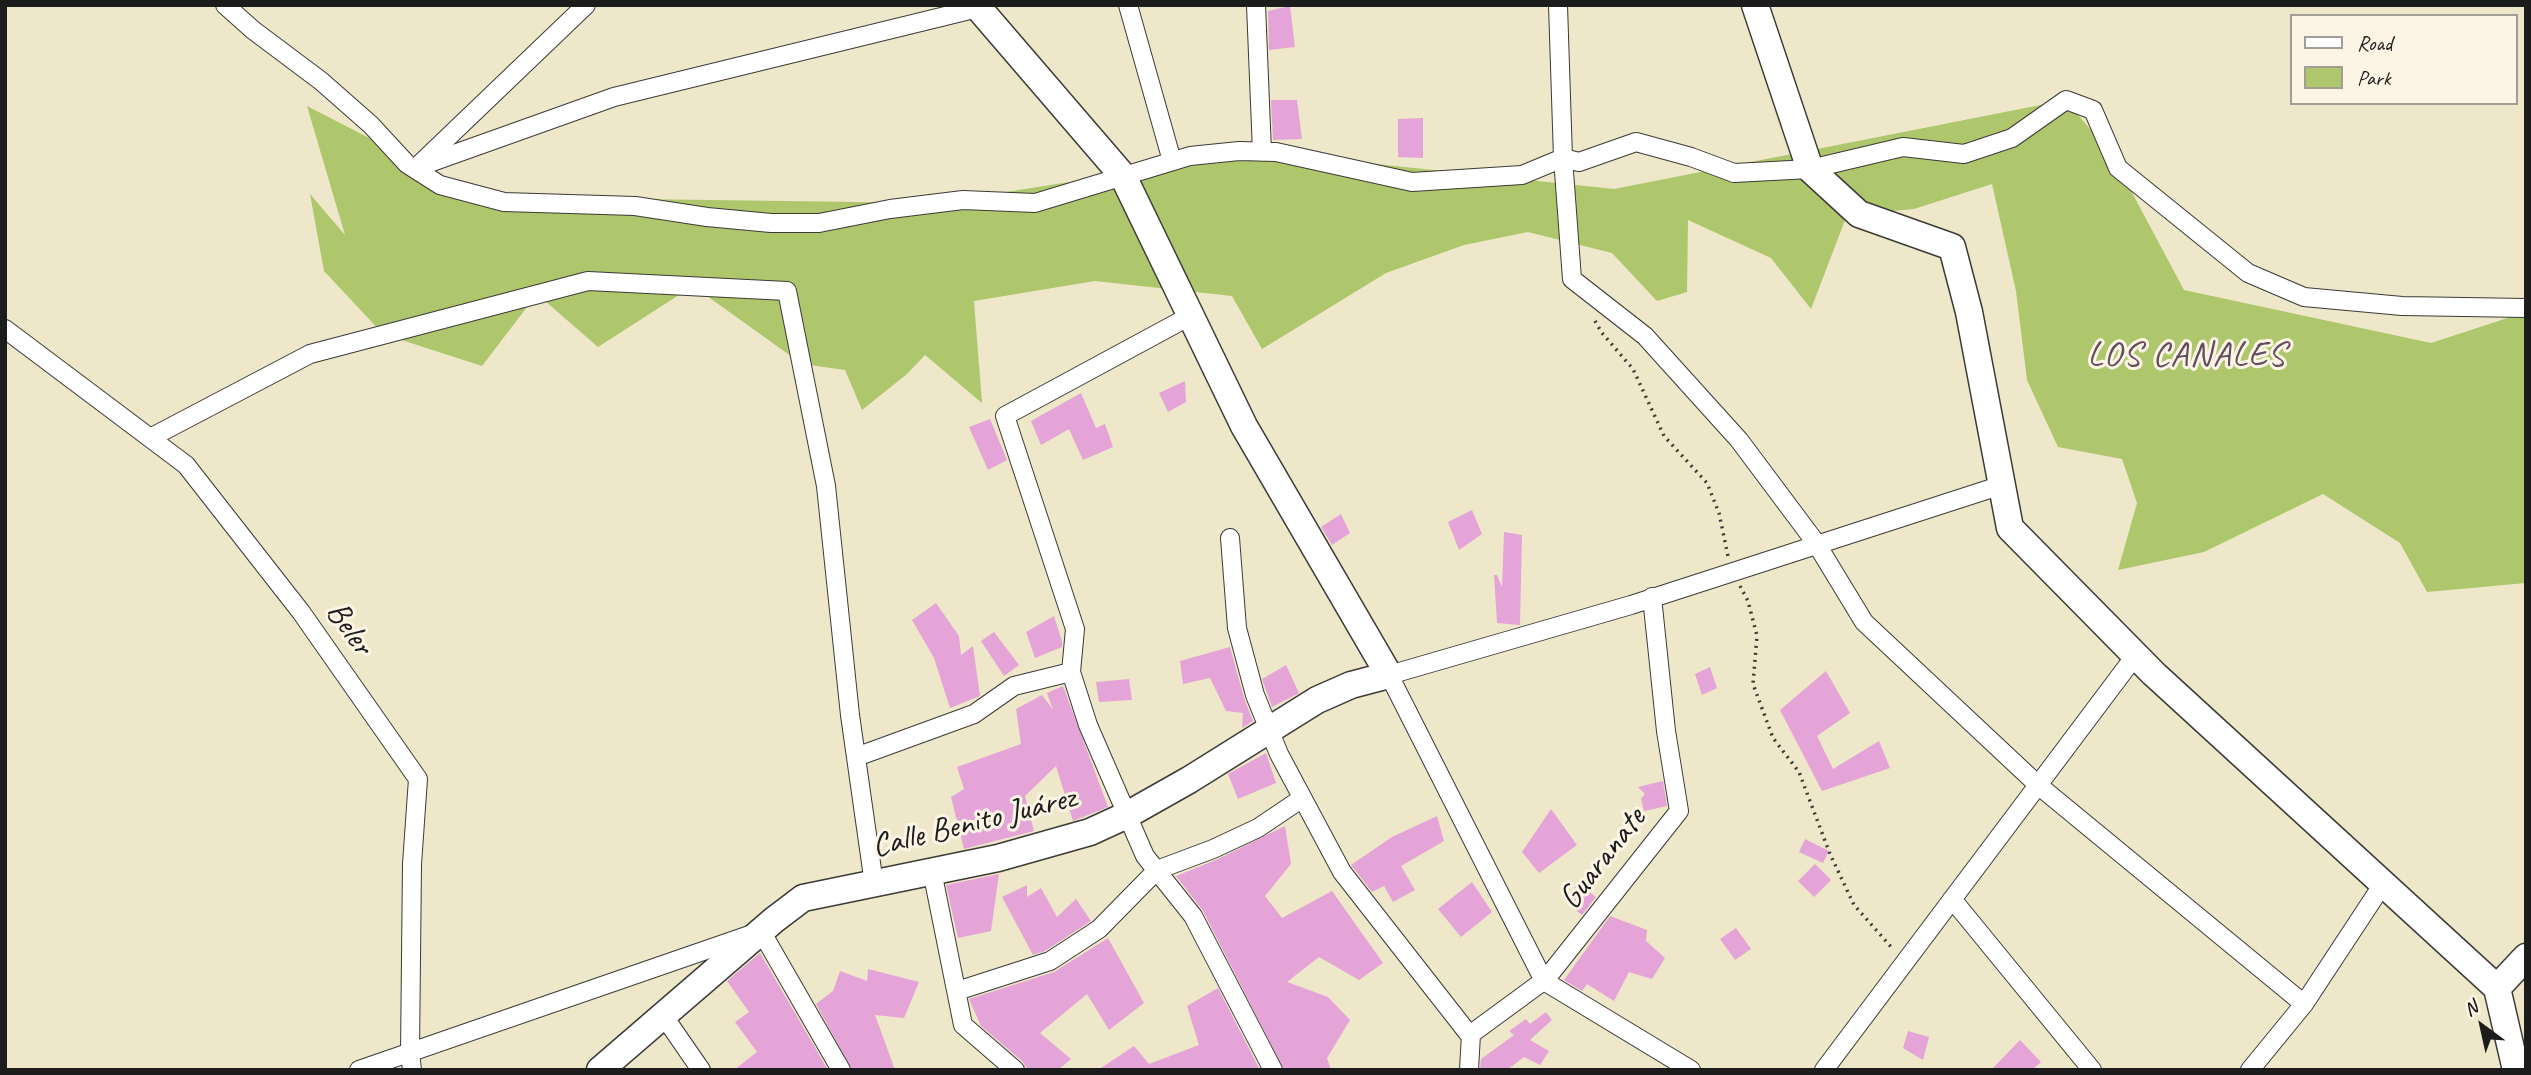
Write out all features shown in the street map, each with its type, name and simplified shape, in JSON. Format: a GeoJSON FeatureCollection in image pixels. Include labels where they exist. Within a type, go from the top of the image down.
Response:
{"type":"FeatureCollection","features":[{"type":"Feature","properties":{"kind":"main road"},"geometry":{"type":"LineString","coordinates":[[1755,5],[1810,169],[1860,214],[1952,247],[1969,312],[2010,528],[2135,656],[2497,988],[2516,1070]]}},
{"type":"Feature","properties":{"kind":"main road"},"geometry":{"type":"LineString","coordinates":[[977,7],[1123,176],[1244,426],[1389,675]]}},
{"type":"Feature","properties":{"kind":"main road","name":"Calle Benito Juárez"},"geometry":{"type":"LineString","coordinates":[[600,1070],[761,930],[803,898],[998,858],[1090,832],[1127,816],[1317,700],[1352,685],[1389,675]]}},
{"type":"Feature","properties":{"kind":"main road"},"geometry":{"type":"LineString","coordinates":[[2497,988],[2526,957]]}},
{"type":"Feature","properties":{"kind":"street"},"geometry":{"type":"LineString","coordinates":[[225,5],[321,81],[371,125],[407,164],[440,186],[504,202],[635,206],[707,217],[778,223],[819,223],[890,209],[963,200],[1035,204],[1190,156],[1276,152],[1412,182],[1522,176],[1563,158],[1580,162],[1636,142],[1691,157],[1734,173],[1810,169],[1903,147],[1964,154],[2012,138],[2066,100],[2093,110],[2118,168],[2248,273],[2304,296],[2402,306],[2526,308]]}},
{"type":"Feature","properties":{"kind":"street"},"geometry":{"type":"LineString","coordinates":[[415,168],[586,5]]}},
{"type":"Feature","properties":{"kind":"street"},"geometry":{"type":"LineString","coordinates":[[1128,5],[1172,161]]}},
{"type":"Feature","properties":{"kind":"street"},"geometry":{"type":"LineString","coordinates":[[1256,5],[1262,152]]}},
{"type":"Feature","properties":{"kind":"street"},"geometry":{"type":"LineString","coordinates":[[1558,5],[1563,158],[1572,279],[1645,336],[1739,440],[1816,543],[1864,622],[2038,785],[2304,1004]]}},
{"type":"Feature","properties":{"kind":"street"},"geometry":{"type":"LineString","coordinates":[[415,168],[614,97],[977,7]]}},
{"type":"Feature","properties":{"kind":"street"},"geometry":{"type":"LineString","coordinates":[[150,438],[310,354],[588,281],[787,291],[826,486],[856,757],[874,884]]}},
{"type":"Feature","properties":{"kind":"street"},"geometry":{"type":"LineString","coordinates":[[1190,316],[1005,416],[1075,629],[1070,672],[1088,725],[1145,856],[1193,916],[1273,1070]]}},
{"type":"Feature","properties":{"kind":"street","name":"Beler"},"geometry":{"type":"LineString","coordinates":[[5,329],[186,465],[301,612],[418,779],[412,864],[411,1061]]}},
{"type":"Feature","properties":{"kind":"street"},"geometry":{"type":"LineString","coordinates":[[1691,1070],[1544,981],[1389,675],[1652,597],[2001,485]]}},
{"type":"Feature","properties":{"kind":"street"},"geometry":{"type":"LineString","coordinates":[[1230,538],[1237,628],[1255,695],[1270,730],[1301,799],[1342,872],[1471,1037],[1469,1070]]}},
{"type":"Feature","properties":{"kind":"street","name":"Guaranate"},"geometry":{"type":"LineString","coordinates":[[1471,1037],[1471,1034],[1544,981],[1679,811],[1666,731],[1652,597]]}},
{"type":"Feature","properties":{"kind":"street"},"geometry":{"type":"LineString","coordinates":[[1824,1070],[2135,656]]}},
{"type":"Feature","properties":{"kind":"street"},"geometry":{"type":"LineString","coordinates":[[856,757],[974,714],[1014,686],[1070,672]]}},
{"type":"Feature","properties":{"kind":"street"},"geometry":{"type":"LineString","coordinates":[[957,991],[1050,961],[1099,929],[1157,870],[1213,849],[1258,828],[1301,799]]}},
{"type":"Feature","properties":{"kind":"street"},"geometry":{"type":"LineString","coordinates":[[932,871],[963,1025],[1015,1070]]}},
{"type":"Feature","properties":{"kind":"street"},"geometry":{"type":"LineString","coordinates":[[2250,1070],[2304,1004],[2383,884]]}},
{"type":"Feature","properties":{"kind":"street"},"geometry":{"type":"LineString","coordinates":[[1952,899],[2092,1070]]}},
{"type":"Feature","properties":{"kind":"street"},"geometry":{"type":"LineString","coordinates":[[359,1070],[411,1061],[761,930],[841,1070]]}},
{"type":"Feature","properties":{"kind":"street"},"geometry":{"type":"LineString","coordinates":[[663,1015],[701,1070]]}},
{"type":"Feature","properties":{"kind":"green space"},"geometry":{"type":"Polygon","coordinates":[[[2066,100],[2113,157],[2184,290],[2431,343],[2526,312],[2526,583],[2427,592],[2400,543],[2323,494],[2204,552],[2118,570],[2137,503],[2122,459],[2058,447],[2027,380],[2016,291],[1992,184],[1914,209],[1847,215],[1811,309],[1771,258],[1688,220],[1687,292],[1657,301],[1612,253],[1528,232],[1464,245],[1386,273],[1262,349],[1232,296],[1095,281],[974,301],[982,403],[925,355],[907,374],[862,410],[845,370],[802,364],[693,286],[598,347],[537,294],[482,366],[383,334],[324,271],[310,194],[345,235],[307,106],[484,197],[935,203],[1262,152],[1614,189],[2066,100]]]}},
{"type":"Feature","properties":{"kind":"building"},"geometry":{"type":"Polygon","coordinates":[[[1290,6],[1295,47],[1269,50],[1268,11],[1290,6]]]}},
{"type":"Feature","properties":{"kind":"building"},"geometry":{"type":"Polygon","coordinates":[[[1271,100],[1297,100],[1302,139],[1273,140],[1271,100]]]}},
{"type":"Feature","properties":{"kind":"building"},"geometry":{"type":"Polygon","coordinates":[[[1423,118],[1423,158],[1398,157],[1398,119],[1423,118]]]}},
{"type":"Feature","properties":{"kind":"building"},"geometry":{"type":"Polygon","coordinates":[[[1185,381],[1186,402],[1168,412],[1159,393],[1185,381]]]}},
{"type":"Feature","properties":{"kind":"building"},"geometry":{"type":"Polygon","coordinates":[[[1081,393],[1096,428],[1105,424],[1113,447],[1083,460],[1069,429],[1041,445],[1031,421],[1081,393]]]}},
{"type":"Feature","properties":{"kind":"building"},"geometry":{"type":"Polygon","coordinates":[[[990,419],[1007,460],[988,470],[969,427],[990,419]]]}},
{"type":"Feature","properties":{"kind":"building"},"geometry":{"type":"Polygon","coordinates":[[[1472,510],[1482,534],[1459,550],[1448,522],[1472,510]]]}},
{"type":"Feature","properties":{"kind":"building"},"geometry":{"type":"Polygon","coordinates":[[[1341,514],[1350,533],[1332,545],[1321,527],[1341,514]]]}},
{"type":"Feature","properties":{"kind":"building"},"geometry":{"type":"Polygon","coordinates":[[[1504,532],[1522,535],[1520,625],[1497,623],[1494,575],[1497,575],[1502,587],[1504,532]]]}},
{"type":"Feature","properties":{"kind":"building"},"geometry":{"type":"Polygon","coordinates":[[[936,603],[959,636],[961,655],[973,646],[980,696],[950,708],[934,658],[912,620],[936,603]]]}},
{"type":"Feature","properties":{"kind":"building"},"geometry":{"type":"Polygon","coordinates":[[[1054,616],[1062,647],[1035,658],[1026,632],[1054,616]]]}},
{"type":"Feature","properties":{"kind":"building"},"geometry":{"type":"Polygon","coordinates":[[[994,632],[1019,665],[1004,676],[981,641],[994,632]]]}},
{"type":"Feature","properties":{"kind":"building"},"geometry":{"type":"Polygon","coordinates":[[[1230,647],[1253,721],[1242,728],[1243,713],[1226,711],[1210,678],[1183,684],[1180,661],[1230,647]]]}},
{"type":"Feature","properties":{"kind":"building"},"geometry":{"type":"Polygon","coordinates":[[[1286,665],[1299,693],[1272,707],[1262,679],[1286,665]]]}},
{"type":"Feature","properties":{"kind":"building"},"geometry":{"type":"Polygon","coordinates":[[[1710,667],[1717,688],[1702,695],[1695,674],[1710,667]]]}},
{"type":"Feature","properties":{"kind":"building"},"geometry":{"type":"Polygon","coordinates":[[[1826,671],[1850,713],[1817,736],[1833,769],[1879,741],[1890,768],[1822,791],[1780,710],[1826,671]]]}},
{"type":"Feature","properties":{"kind":"building"},"geometry":{"type":"Polygon","coordinates":[[[1129,679],[1132,700],[1099,702],[1096,682],[1129,679]]]}},
{"type":"Feature","properties":{"kind":"building"},"geometry":{"type":"Polygon","coordinates":[[[1063,686],[1108,807],[1073,821],[1056,766],[1025,796],[1034,831],[964,849],[951,797],[964,789],[957,767],[1021,744],[1016,709],[1042,695],[1053,710],[1047,693],[1063,686]]]}},
{"type":"Feature","properties":{"kind":"building"},"geometry":{"type":"Polygon","coordinates":[[[1266,753],[1276,783],[1238,799],[1228,774],[1266,753]]]}},
{"type":"Feature","properties":{"kind":"building"},"geometry":{"type":"Polygon","coordinates":[[[1663,781],[1667,806],[1644,811],[1641,799],[1645,794],[1638,787],[1663,781]]]}},
{"type":"Feature","properties":{"kind":"building"},"geometry":{"type":"Polygon","coordinates":[[[1551,809],[1577,845],[1539,873],[1522,852],[1551,809]]]}},
{"type":"Feature","properties":{"kind":"building"},"geometry":{"type":"Polygon","coordinates":[[[1437,816],[1444,841],[1401,866],[1415,890],[1393,902],[1384,886],[1372,892],[1351,865],[1392,837],[1437,816]]]}},
{"type":"Feature","properties":{"kind":"building"},"geometry":{"type":"Polygon","coordinates":[[[1285,826],[1291,864],[1265,896],[1282,918],[1332,891],[1383,963],[1359,980],[1319,957],[1287,982],[1328,997],[1350,1020],[1327,1058],[1331,1070],[1284,1070],[1203,911],[1176,876],[1285,826]]]}},
{"type":"Feature","properties":{"kind":"building"},"geometry":{"type":"Polygon","coordinates":[[[1805,839],[1829,851],[1823,863],[1799,852],[1805,839]]]}},
{"type":"Feature","properties":{"kind":"building"},"geometry":{"type":"Polygon","coordinates":[[[1815,864],[1831,880],[1814,897],[1798,881],[1815,864]]]}},
{"type":"Feature","properties":{"kind":"building"},"geometry":{"type":"Polygon","coordinates":[[[999,874],[991,931],[958,938],[946,885],[999,874]]]}},
{"type":"Feature","properties":{"kind":"building"},"geometry":{"type":"Polygon","coordinates":[[[1472,882],[1492,912],[1461,937],[1438,909],[1472,882]]]}},
{"type":"Feature","properties":{"kind":"building"},"geometry":{"type":"Polygon","coordinates":[[[1578,883],[1596,897],[1582,915],[1565,901],[1578,883]]]}},
{"type":"Feature","properties":{"kind":"building"},"geometry":{"type":"Polygon","coordinates":[[[1027,885],[1027,897],[1041,888],[1057,917],[1076,899],[1091,921],[1045,951],[1033,955],[1002,897],[1027,885]]]}},
{"type":"Feature","properties":{"kind":"building"},"geometry":{"type":"Polygon","coordinates":[[[1610,916],[1647,930],[1646,941],[1665,958],[1652,979],[1629,972],[1614,1001],[1587,984],[1582,991],[1564,980],[1610,916]]]}},
{"type":"Feature","properties":{"kind":"building"},"geometry":{"type":"Polygon","coordinates":[[[1736,928],[1751,949],[1735,960],[1720,939],[1736,928]]]}},
{"type":"Feature","properties":{"kind":"building"},"geometry":{"type":"Polygon","coordinates":[[[1108,938],[1144,1003],[1109,1030],[1087,994],[1040,1033],[1071,1059],[1058,1070],[1028,1070],[1022,1061],[981,1026],[969,999],[1054,972],[1108,938]]]}},
{"type":"Feature","properties":{"kind":"building"},"geometry":{"type":"Polygon","coordinates":[[[760,953],[828,1070],[734,1070],[757,1052],[735,1022],[749,1012],[727,981],[760,953]]]}},
{"type":"Feature","properties":{"kind":"building"},"geometry":{"type":"Polygon","coordinates":[[[868,969],[919,982],[904,1018],[875,1015],[895,1070],[852,1070],[816,1004],[833,991],[840,971],[867,981],[868,969]]]}},
{"type":"Feature","properties":{"kind":"building"},"geometry":{"type":"Polygon","coordinates":[[[1218,988],[1260,1070],[1098,1070],[1134,1046],[1149,1064],[1199,1045],[1187,1006],[1218,988]]]}},
{"type":"Feature","properties":{"kind":"building"},"geometry":{"type":"Polygon","coordinates":[[[1546,1012],[1552,1020],[1530,1040],[1549,1051],[1540,1065],[1524,1057],[1507,1070],[1480,1070],[1481,1059],[1514,1035],[1509,1031],[1526,1019],[1530,1024],[1546,1012]]]}},
{"type":"Feature","properties":{"kind":"building"},"geometry":{"type":"Polygon","coordinates":[[[1908,1031],[1929,1037],[1923,1060],[1903,1048],[1908,1031]]]}},
{"type":"Feature","properties":{"kind":"building"},"geometry":{"type":"Polygon","coordinates":[[[2020,1040],[2041,1062],[2032,1070],[1991,1070],[2020,1040]]]}},
{"type":"Feature","properties":{"kind":"district","name":"LOS CANALES"},"geometry":{"type":"Point","coordinates":[2187,356]}}]}
